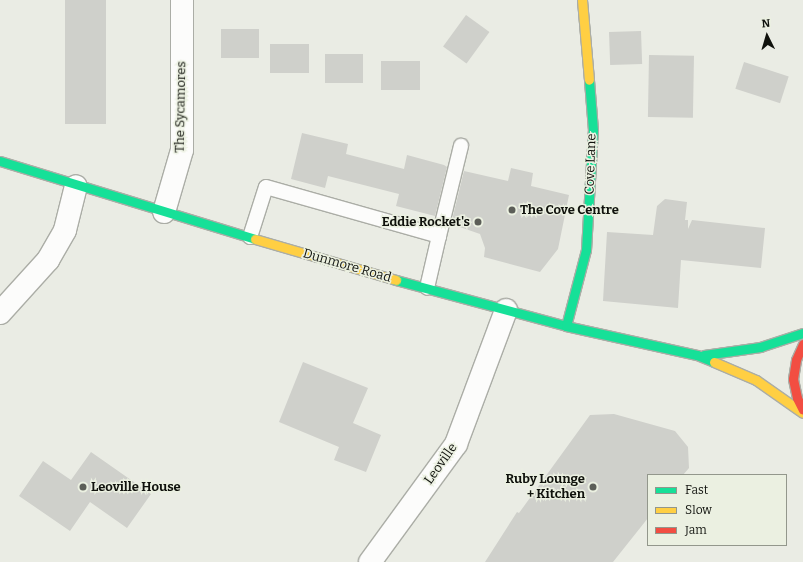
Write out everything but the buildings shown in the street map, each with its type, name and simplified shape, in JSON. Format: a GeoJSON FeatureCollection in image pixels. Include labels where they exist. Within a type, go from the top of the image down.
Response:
{"type":"FeatureCollection","features":[{"type":"Feature","properties":{"kind":"main road","name":"Cove Lane"},"geometry":{"type":"LineString","coordinates":[[566,326],[586,250],[591,180],[592,130],[582,0]]}},
{"type":"Feature","properties":{"kind":"main road","name":"Dunmore Road"},"geometry":{"type":"LineString","coordinates":[[0,161],[76,186],[164,212],[506,310],[566,326],[697,355],[756,380],[803,413]]}},
{"type":"Feature","properties":{"kind":"main road","name":"Dunmore Road"},"geometry":{"type":"LineString","coordinates":[[697,355],[760,347],[803,333]]}},
{"type":"Feature","properties":{"kind":"main road"},"geometry":{"type":"LineString","coordinates":[[803,344],[796,360],[793,379],[797,398],[803,410]]}},
{"type":"Feature","properties":{"kind":"street","name":"The Sycamores"},"geometry":{"type":"LineString","coordinates":[[164,212],[182,150],[182,0]]}},
{"type":"Feature","properties":{"kind":"street"},"geometry":{"type":"LineString","coordinates":[[0,313],[48,260],[65,230],[76,186]]}},
{"type":"Feature","properties":{"kind":"street","name":"Leoville"},"geometry":{"type":"LineString","coordinates":[[370,562],[456,444],[506,310]]}},
{"type":"Feature","properties":{"kind":"lane"},"geometry":{"type":"LineString","coordinates":[[427,288],[461,146]]}},
{"type":"Feature","properties":{"kind":"lane"},"geometry":{"type":"LineString","coordinates":[[250,237],[266,187],[439,236]]}},
{"type":"Feature","properties":{"kind":"traffic: fast"},"geometry":{"type":"LineString","coordinates":[[566,326],[586,250],[593,130],[589,80]]}},
{"type":"Feature","properties":{"kind":"traffic: fast"},"geometry":{"type":"LineString","coordinates":[[0,161],[255,239]]}},
{"type":"Feature","properties":{"kind":"traffic: fast"},"geometry":{"type":"LineString","coordinates":[[396,280],[566,326],[697,355],[714,362]]}},
{"type":"Feature","properties":{"kind":"traffic: fast"},"geometry":{"type":"LineString","coordinates":[[704,355],[760,347],[803,333]]}},
{"type":"Feature","properties":{"kind":"traffic: slow"},"geometry":{"type":"LineString","coordinates":[[582,0],[589,80]]}},
{"type":"Feature","properties":{"kind":"traffic: slow"},"geometry":{"type":"LineString","coordinates":[[255,239],[396,280]]}},
{"type":"Feature","properties":{"kind":"traffic: slow"},"geometry":{"type":"LineString","coordinates":[[714,362],[756,380],[803,413]]}},
{"type":"Feature","properties":{"kind":"traffic: jam"},"geometry":{"type":"LineString","coordinates":[[803,344],[796,360],[793,379],[797,398],[803,410]]}},
{"type":"Feature","properties":{"kind":"place","name":"The Cove Centre"},"geometry":{"type":"Point","coordinates":[512,210]}},
{"type":"Feature","properties":{"kind":"place","name":"Eddie Rocket's"},"geometry":{"type":"Point","coordinates":[478,222]}},
{"type":"Feature","properties":{"kind":"place","name":"Leoville House"},"geometry":{"type":"Point","coordinates":[83,487]}},
{"type":"Feature","properties":{"kind":"place","name":"Ruby Lounge + Kitchen"},"geometry":{"type":"Point","coordinates":[593,487]}}]}
